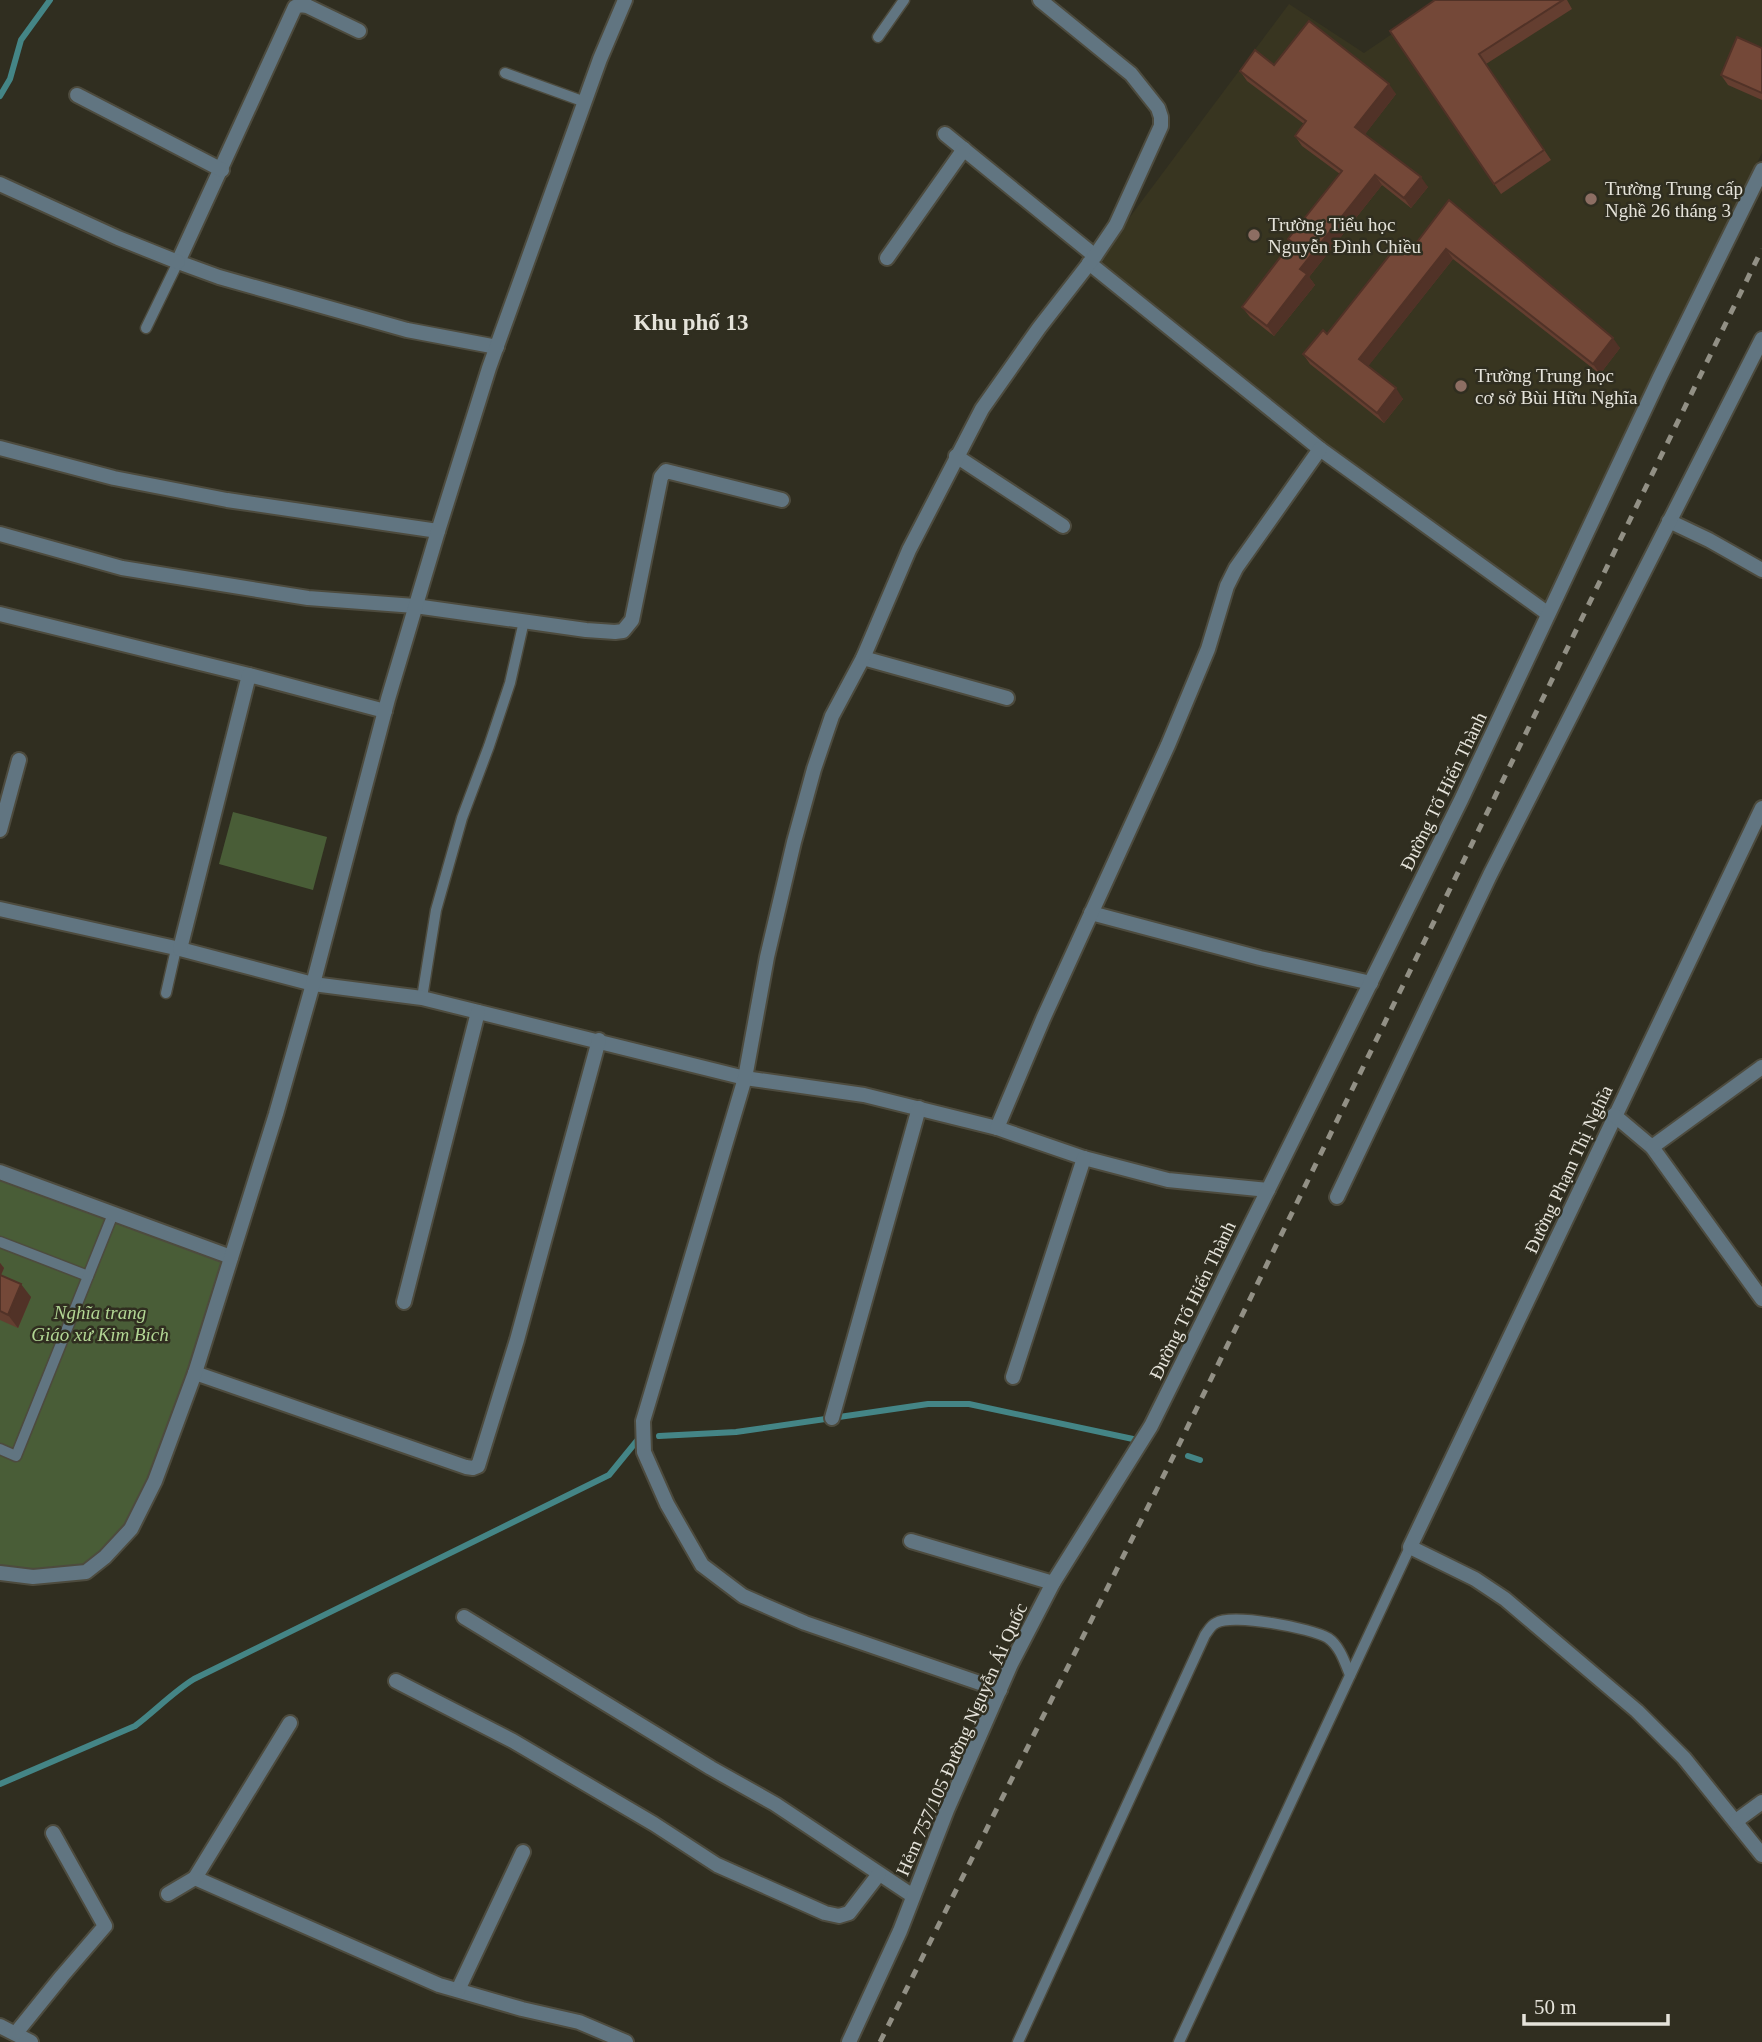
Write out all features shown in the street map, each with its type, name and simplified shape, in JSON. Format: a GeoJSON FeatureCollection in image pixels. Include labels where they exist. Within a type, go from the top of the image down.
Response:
{"type":"FeatureCollection","features":[{"type":"Feature","properties":{"kind":"street"},"geometry":{"type":"LineString","coordinates":[[0,1573],[33,1577],[86,1572],[105,1558],[131,1528],[155,1481],[195,1373],[276,1114],[385,711],[438,531],[497,347],[584,102],[625,0]]}},
{"type":"Feature","properties":{"kind":"street"},"geometry":{"type":"LineString","coordinates":[[1000,1690],[805,1623],[743,1596],[702,1565],[667,1504],[644,1452],[643,1421],[745,1078],[767,957],[794,842],[832,716],[863,658],[909,550],[982,409],[1092,259],[1124,209],[1161,126],[1158,108],[1131,74],[1040,0]]}},
{"type":"Feature","properties":{"kind":"street"},"geometry":{"type":"LineString","coordinates":[[178,262],[295,4],[307,6],[359,31]]}},
{"type":"Feature","properties":{"kind":"street"},"geometry":{"type":"LineString","coordinates":[[77,95],[222,170]]}},
{"type":"Feature","properties":{"kind":"street"},"geometry":{"type":"LineString","coordinates":[[946,134],[1320,449],[1547,613]]}},
{"type":"Feature","properties":{"kind":"street"},"geometry":{"type":"LineString","coordinates":[[887,258],[964,149]]}},
{"type":"Feature","properties":{"kind":"street","name":"Đường Tố Hiến Thành"},"geometry":{"type":"LineString","coordinates":[[1151,1426],[1466,788],[1660,377],[1762,170]]}},
{"type":"Feature","properties":{"kind":"street"},"geometry":{"type":"LineString","coordinates":[[0,184],[118,238],[219,277],[407,330],[497,347]]}},
{"type":"Feature","properties":{"kind":"street"},"geometry":{"type":"LineString","coordinates":[[1338,1197],[1490,875],[1762,340]]}},
{"type":"Feature","properties":{"kind":"street"},"geometry":{"type":"LineString","coordinates":[[0,448],[114,478],[215,497],[438,531]]}},
{"type":"Feature","properties":{"kind":"street"},"geometry":{"type":"LineString","coordinates":[[997,1128],[1043,1019],[1168,745],[1208,649],[1227,586],[1236,568],[1320,449]]}},
{"type":"Feature","properties":{"kind":"street"},"geometry":{"type":"LineString","coordinates":[[956,456],[1063,526]]}},
{"type":"Feature","properties":{"kind":"street"},"geometry":{"type":"LineString","coordinates":[[0,534],[122,568],[308,598],[415,606],[586,630],[623,631],[632,620],[661,477],[666,471],[782,500]]}},
{"type":"Feature","properties":{"kind":"street"},"geometry":{"type":"LineString","coordinates":[[1669,521],[1762,570]]}},
{"type":"Feature","properties":{"kind":"street"},"geometry":{"type":"LineString","coordinates":[[0,614],[385,711]]}},
{"type":"Feature","properties":{"kind":"street"},"geometry":{"type":"LineString","coordinates":[[863,658],[1007,698]]}},
{"type":"Feature","properties":{"kind":"street"},"geometry":{"type":"LineString","coordinates":[[178,949],[249,675]]}},
{"type":"Feature","properties":{"kind":"street"},"geometry":{"type":"LineString","coordinates":[[0,830],[19,760]]}},
{"type":"Feature","properties":{"kind":"street","name":"Đường Phạm Thị Nghĩa"},"geometry":{"type":"LineString","coordinates":[[1410,1547],[1762,808]]}},
{"type":"Feature","properties":{"kind":"street"},"geometry":{"type":"LineString","coordinates":[[0,909],[178,949],[313,984],[422,998],[745,1078],[864,1095],[997,1128],[1084,1158],[1168,1180],[1268,1190]]}},
{"type":"Feature","properties":{"kind":"street"},"geometry":{"type":"LineString","coordinates":[[1091,913],[1261,958],[1371,983]]}},
{"type":"Feature","properties":{"kind":"street"},"geometry":{"type":"LineString","coordinates":[[404,1302],[478,1012]]}},
{"type":"Feature","properties":{"kind":"street"},"geometry":{"type":"LineString","coordinates":[[195,1373],[466,1467],[478,1466],[517,1340],[599,1040]]}},
{"type":"Feature","properties":{"kind":"street"},"geometry":{"type":"LineString","coordinates":[[1652,1147],[1762,1067]]}},
{"type":"Feature","properties":{"kind":"street"},"geometry":{"type":"LineString","coordinates":[[832,1418],[919,1108]]}},
{"type":"Feature","properties":{"kind":"street"},"geometry":{"type":"LineString","coordinates":[[1614,1115],[1652,1147],[1762,1298]]}},
{"type":"Feature","properties":{"kind":"street"},"geometry":{"type":"LineString","coordinates":[[1013,1377],[1084,1158]]}},
{"type":"Feature","properties":{"kind":"street"},"geometry":{"type":"LineString","coordinates":[[1,1173],[231,1257]]}},
{"type":"Feature","properties":{"kind":"street","name":"Hẻm 757/105 Đường Nguyễn Ái Quốc"},"geometry":{"type":"LineString","coordinates":[[849,2042],[900,1931],[947,1810],[1011,1664],[1054,1583],[1151,1426]]}},
{"type":"Feature","properties":{"kind":"street"},"geometry":{"type":"LineString","coordinates":[[911,1541],[1054,1583]]}},
{"type":"Feature","properties":{"kind":"street"},"geometry":{"type":"LineString","coordinates":[[1410,1547],[1475,1579],[1505,1599],[1577,1658],[1637,1711],[1684,1758],[1762,1854]]}},
{"type":"Feature","properties":{"kind":"street"},"geometry":{"type":"LineString","coordinates":[[464,1617],[711,1768],[775,1804],[913,1896]]}},
{"type":"Feature","properties":{"kind":"street"},"geometry":{"type":"LineString","coordinates":[[397,1681],[513,1741],[654,1824],[717,1865],[825,1913],[839,1916],[849,1913],[878,1874]]}},
{"type":"Feature","properties":{"kind":"street"},"geometry":{"type":"LineString","coordinates":[[168,1894],[195,1878],[290,1723]]}},
{"type":"Feature","properties":{"kind":"street"},"geometry":{"type":"LineString","coordinates":[[1737,1821],[1762,1802]]}},
{"type":"Feature","properties":{"kind":"street"},"geometry":{"type":"LineString","coordinates":[[16,2033],[106,1926],[53,1833]]}},
{"type":"Feature","properties":{"kind":"street"},"geometry":{"type":"LineString","coordinates":[[458,1990],[523,1852]]}},
{"type":"Feature","properties":{"kind":"street"},"geometry":{"type":"LineString","coordinates":[[195,1878],[439,1984],[522,2009],[579,2022],[626,2042]]}},
{"type":"Feature","properties":{"kind":"street"},"geometry":{"type":"LineString","coordinates":[[0,2026],[31,2042]]}},
{"type":"Feature","properties":{"kind":"lane"},"geometry":{"type":"LineString","coordinates":[[878,37],[904,0]]}},
{"type":"Feature","properties":{"kind":"lane"},"geometry":{"type":"LineString","coordinates":[[505,73],[584,102]]}},
{"type":"Feature","properties":{"kind":"lane"},"geometry":{"type":"LineString","coordinates":[[146,328],[178,262]]}},
{"type":"Feature","properties":{"kind":"lane"},"geometry":{"type":"LineString","coordinates":[[422,998],[436,910],[462,818],[510,683],[524,621]]}},
{"type":"Feature","properties":{"kind":"lane"},"geometry":{"type":"LineString","coordinates":[[166,993],[178,949]]}},
{"type":"Feature","properties":{"kind":"lane"},"geometry":{"type":"LineString","coordinates":[[0,1449],[16,1455],[113,1214]]}},
{"type":"Feature","properties":{"kind":"lane"},"geometry":{"type":"LineString","coordinates":[[0,1242],[88,1276]]}},
{"type":"Feature","properties":{"kind":"lane"},"geometry":{"type":"LineString","coordinates":[[1179,2042],[1410,1547]]}},
{"type":"Feature","properties":{"kind":"lane"},"geometry":{"type":"LineString","coordinates":[[1018,2042],[1210,1628],[1217,1622],[1250,1619],[1305,1630],[1328,1639],[1339,1651],[1350,1675]]}},
{"type":"Feature","properties":{"kind":"shaded area"},"geometry":{"type":"Polygon","coordinates":[[[1442,0],[1762,0],[1762,153],[1544,602],[1324,445],[1097,261],[1289,4],[1364,53],[1442,0]]]}},
{"type":"Feature","properties":{"kind":"green space"},"geometry":{"type":"Polygon","coordinates":[[[233,812],[327,837],[313,890],[219,864],[233,812]]]}},
{"type":"Feature","properties":{"kind":"green space","name":"Nghĩa trang Giáo xứ Kim Bích"},"geometry":{"type":"Polygon","coordinates":[[[0,1178],[223,1261],[189,1371],[150,1477],[125,1524],[101,1552],[83,1565],[33,1570],[0,1565],[0,1178]]]}},
{"type":"Feature","properties":{"kind":"building"},"geometry":{"type":"Polygon","coordinates":[[[1435,0],[1563,0],[1479,54],[1544,150],[1494,184],[1390,31],[1435,0]]]}},
{"type":"Feature","properties":{"kind":"building"},"geometry":{"type":"Polygon","coordinates":[[[1309,21],[1389,84],[1355,127],[1421,177],[1404,198],[1375,175],[1300,269],[1307,274],[1267,326],[1242,307],[1292,242],[1288,239],[1342,171],[1295,136],[1306,121],[1240,71],[1255,50],[1274,65],[1309,21]]]}},
{"type":"Feature","properties":{"kind":"building"},"geometry":{"type":"Polygon","coordinates":[[[1737,37],[1762,48],[1762,93],[1721,75],[1737,37]]]}},
{"type":"Feature","properties":{"kind":"building"},"geometry":{"type":"Polygon","coordinates":[[[1449,200],[1613,338],[1593,364],[1446,249],[1359,359],[1396,388],[1377,413],[1303,354],[1323,330],[1327,334],[1404,237],[1414,246],[1449,200]]]}},
{"type":"Feature","properties":{"kind":"building"},"geometry":{"type":"Polygon","coordinates":[[[0,1275],[21,1284],[8,1315],[0,1311],[0,1275]]]}},
{"type":"Feature","properties":{"kind":"waterway"},"geometry":{"type":"LineString","coordinates":[[0,96],[10,79],[21,40],[50,0]]}},
{"type":"Feature","properties":{"kind":"waterway"},"geometry":{"type":"LineString","coordinates":[[659,1436],[736,1432],[928,1404],[969,1404],[1133,1439]]}},
{"type":"Feature","properties":{"kind":"waterway"},"geometry":{"type":"LineString","coordinates":[[0,1784],[135,1726],[194,1679],[609,1475],[640,1437]]}},
{"type":"Feature","properties":{"kind":"waterway"},"geometry":{"type":"LineString","coordinates":[[1188,1456],[1200,1460]]}},
{"type":"Feature","properties":{"kind":"railway"},"geometry":{"type":"LineString","coordinates":[[880,2042],[1171,1461],[1762,249]]}},
{"type":"Feature","properties":{"kind":"place","name":"Trường Trung cấp Nghề 26 tháng 3"},"geometry":{"type":"Point","coordinates":[1591,199]}},
{"type":"Feature","properties":{"kind":"place","name":"Trường Tiểu học Nguyễn Đình Chiều"},"geometry":{"type":"Point","coordinates":[1254,235]}},
{"type":"Feature","properties":{"kind":"place","name":"Trường Trung học cơ sở Bùi Hữu Nghĩa"},"geometry":{"type":"Point","coordinates":[1461,386]}},
{"type":"Feature","properties":{"kind":"district","name":"Khu phố 13"},"geometry":{"type":"Point","coordinates":[691,322]}}]}
